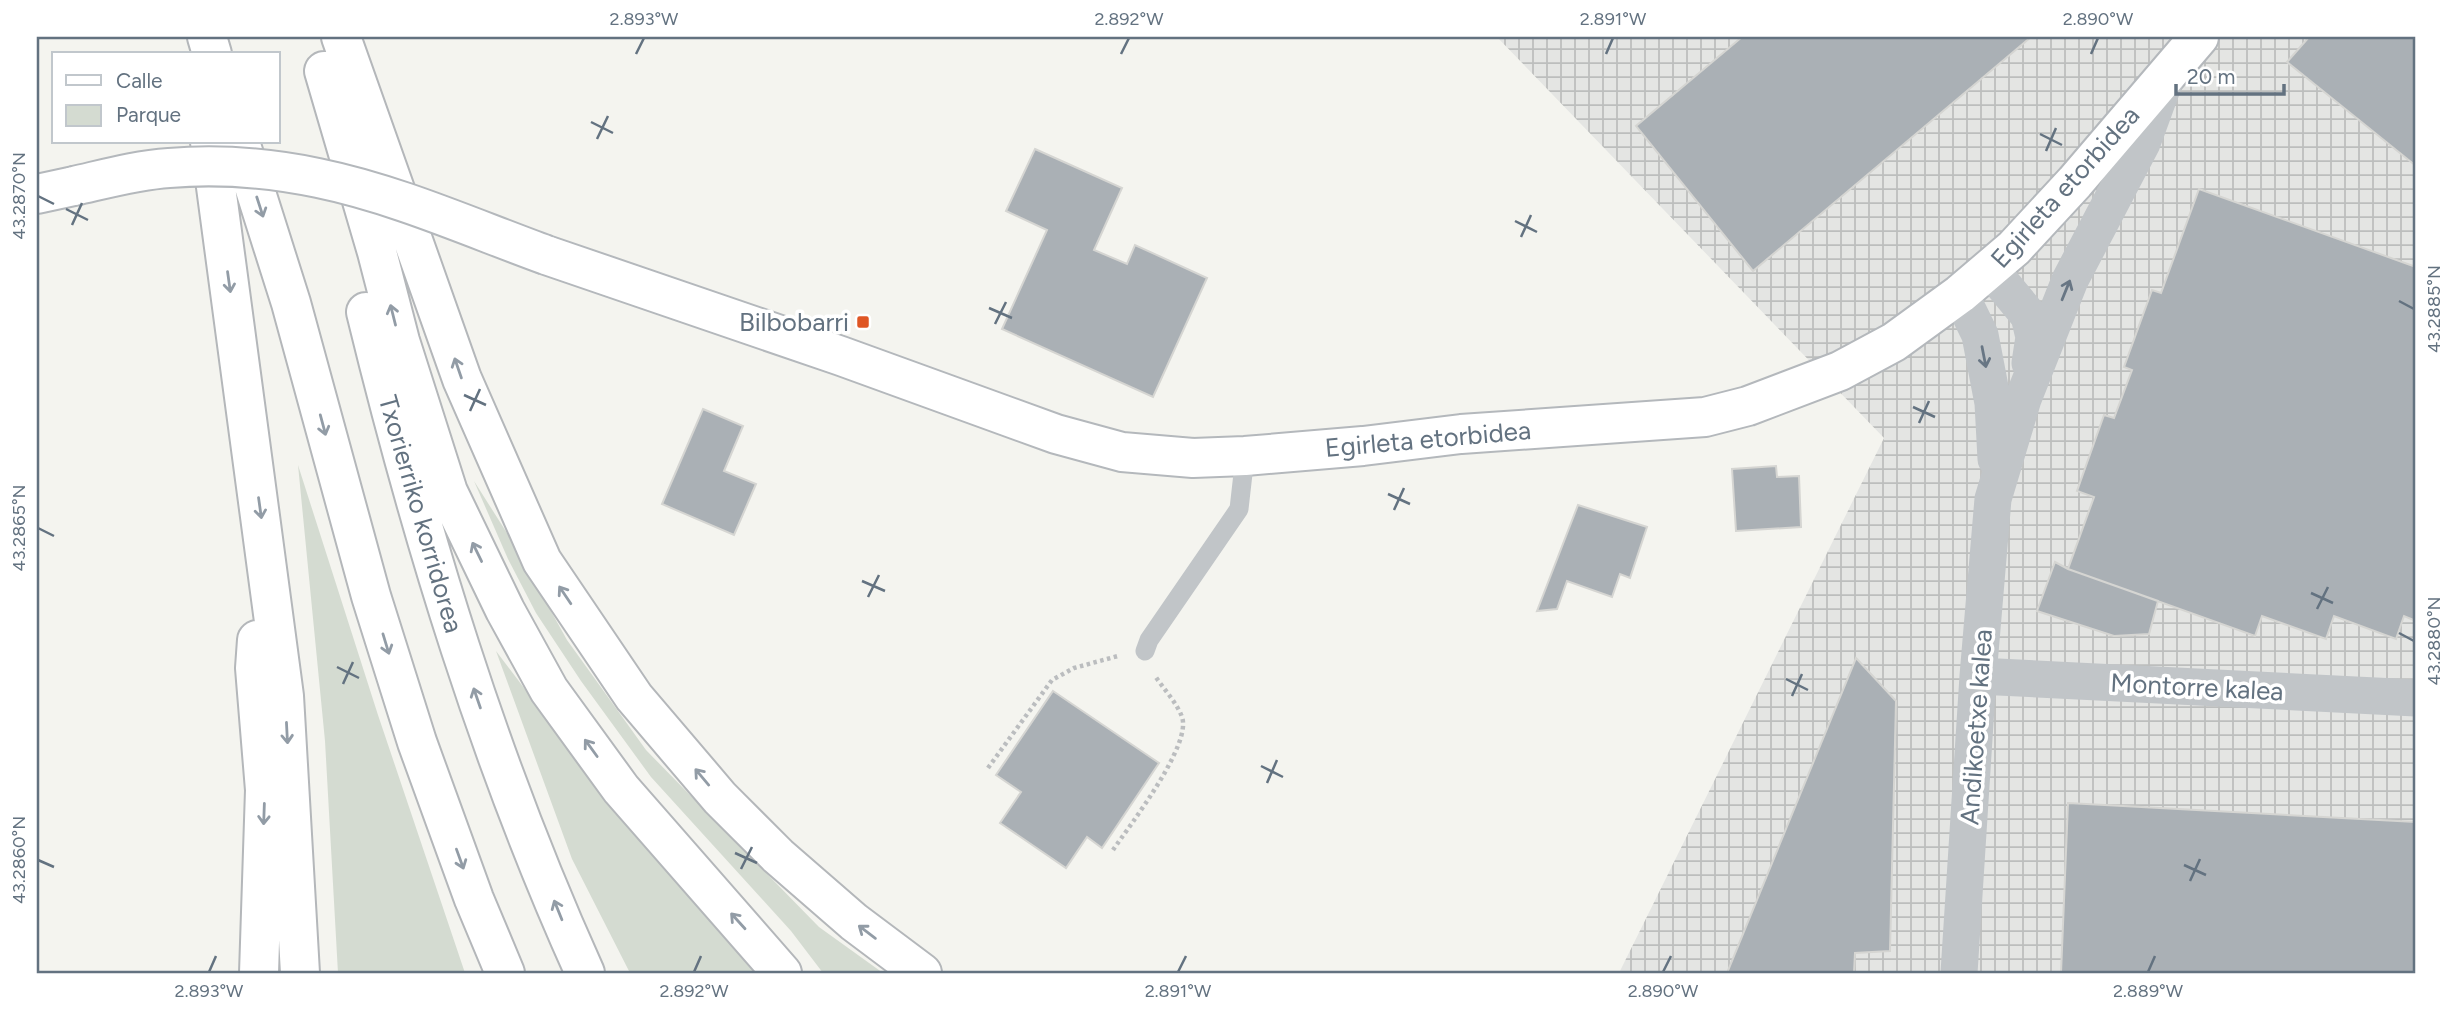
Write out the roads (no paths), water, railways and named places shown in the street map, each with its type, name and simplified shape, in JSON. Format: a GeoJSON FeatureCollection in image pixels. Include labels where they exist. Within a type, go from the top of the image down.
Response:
{"type":"FeatureCollection","features":[{"type":"Feature","properties":{"kind":"main road"},"geometry":{"type":"LineString","coordinates":[[341,37],[462,379],[542,561],[634,696],[720,798],[778,856],[854,922],[922,973]]}},
{"type":"Feature","properties":{"kind":"main road","name":"Egirleta etorbidea"},"geometry":{"type":"LineString","coordinates":[[37,194],[165,168],[198,166],[317,178],[384,196],[1070,437],[1122,452],[1192,458],[1245,456],[1461,434],[1705,417],[1748,406],[1840,371],[1894,342],[1961,294],[2014,248],[2075,182],[2199,37]]}},
{"type":"Feature","properties":{"kind":"main road"},"geometry":{"type":"LineString","coordinates":[[321,54],[400,341],[449,492],[505,610],[550,690],[621,789],[782,973]]}},
{"type":"Feature","properties":{"kind":"main road","name":"Txorierriko korridorea"},"geometry":{"type":"LineString","coordinates":[[321,54],[351,249],[393,424],[445,606],[502,768],[585,973]]}},
{"type":"Feature","properties":{"kind":"main road"},"geometry":{"type":"LineString","coordinates":[[210,144],[284,696],[300,973]]}},
{"type":"Feature","properties":{"kind":"main road"},"geometry":{"type":"LineString","coordinates":[[241,144],[291,303],[368,583],[417,742],[474,899],[505,973]]}},
{"type":"Feature","properties":{"kind":"main road"},"geometry":{"type":"LineString","coordinates":[[259,973],[265,790],[255,668],[266,551]]}},
{"type":"Feature","properties":{"kind":"street"},"geometry":{"type":"LineString","coordinates":[[1998,481],[2024,399],[2070,280],[2142,143],[2168,71]]}},
{"type":"Feature","properties":{"kind":"street"},"geometry":{"type":"LineString","coordinates":[[1990,269],[2029,316],[2034,337],[2024,399]]}},
{"type":"Feature","properties":{"kind":"street"},"geometry":{"type":"LineString","coordinates":[[1961,294],[1980,335],[1993,403],[1998,481]]}},
{"type":"Feature","properties":{"kind":"street","name":"Andikoetxe kalea"},"geometry":{"type":"LineString","coordinates":[[1959,973],[1978,676],[1993,499],[1998,481]]}},
{"type":"Feature","properties":{"kind":"street","name":"Montorre kalea"},"geometry":{"type":"LineString","coordinates":[[1978,676],[2416,698]]}},
{"type":"Feature","properties":{"kind":"lane"},"geometry":{"type":"LineString","coordinates":[[1145,651],[1149,640],[1239,509],[1245,456]]}},
{"type":"Feature","properties":{"kind":"place","name":"Bilbobarri"},"geometry":{"type":"Point","coordinates":[863,322]}}]}
